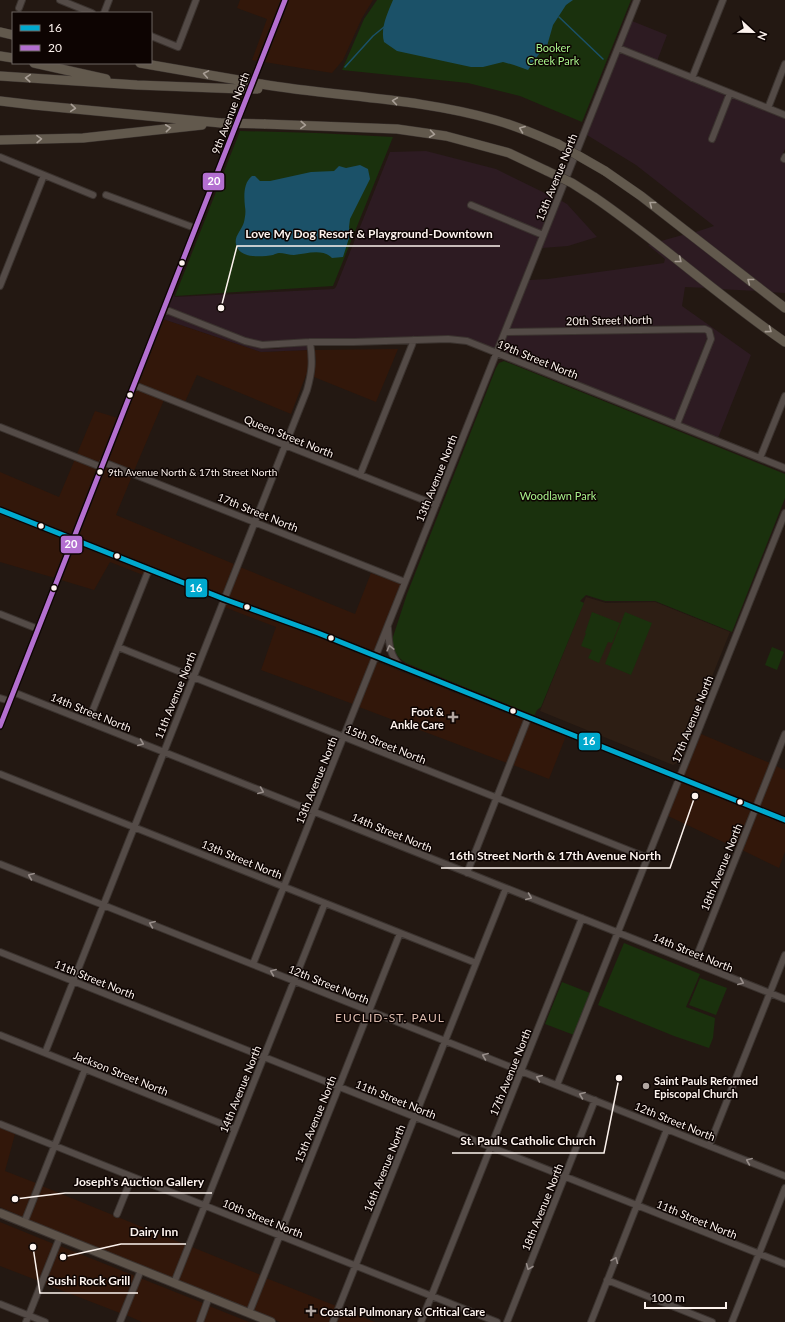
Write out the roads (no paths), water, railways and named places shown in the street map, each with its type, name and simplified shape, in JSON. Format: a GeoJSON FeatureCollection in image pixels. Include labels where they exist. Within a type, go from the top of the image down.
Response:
{"type":"FeatureCollection","features":[{"type":"Feature","properties":{"kind":"highway"},"geometry":{"type":"LineString","coordinates":[[0,32],[12,35]]}},
{"type":"Feature","properties":{"kind":"highway"},"geometry":{"type":"LineString","coordinates":[[0,56],[12,58]]}},
{"type":"Feature","properties":{"kind":"highway"},"geometry":{"type":"LineString","coordinates":[[39,64],[137,85]]}},
{"type":"Feature","properties":{"kind":"highway"},"geometry":{"type":"LineString","coordinates":[[145,64],[243,85]]}},
{"type":"Feature","properties":{"kind":"highway"},"geometry":{"type":"LineString","coordinates":[[0,76],[137,85],[260,86],[386,100],[458,111],[494,120],[558,144],[605,171],[641,196],[783,306]]}},
{"type":"Feature","properties":{"kind":"highway"},"geometry":{"type":"LineString","coordinates":[[0,101],[221,122],[397,129],[446,136],[509,153],[572,183],[594,197],[648,235],[785,342]]}},
{"type":"Feature","properties":{"kind":"highway"},"geometry":{"type":"LineString","coordinates":[[0,106],[34,105]]}},
{"type":"Feature","properties":{"kind":"highway"},"geometry":{"type":"LineString","coordinates":[[0,140],[83,138],[221,122]]}},
{"type":"Feature","properties":{"kind":"main road"},"geometry":{"type":"LineString","coordinates":[[0,1213],[271,1322]]}},
{"type":"Feature","properties":{"kind":"street"},"geometry":{"type":"LineString","coordinates":[[19,8],[22,0]]}},
{"type":"Feature","properties":{"kind":"street"},"geometry":{"type":"LineString","coordinates":[[60,0],[90,12]]}},
{"type":"Feature","properties":{"kind":"street"},"geometry":{"type":"LineString","coordinates":[[104,12],[109,0]]}},
{"type":"Feature","properties":{"kind":"street"},"geometry":{"type":"LineString","coordinates":[[152,36],[178,47],[196,0]]}},
{"type":"Feature","properties":{"kind":"street","name":"9th Avenue North"},"geometry":{"type":"LineString","coordinates":[[0,726],[285,0]]}},
{"type":"Feature","properties":{"kind":"street","name":"13th Avenue North"},"geometry":{"type":"LineString","coordinates":[[253,964],[637,0]]}},
{"type":"Feature","properties":{"kind":"street"},"geometry":{"type":"LineString","coordinates":[[692,78],[723,0]]}},
{"type":"Feature","properties":{"kind":"street"},"geometry":{"type":"LineString","coordinates":[[618,48],[785,115]]}},
{"type":"Feature","properties":{"kind":"street"},"geometry":{"type":"LineString","coordinates":[[768,108],[785,64]]}},
{"type":"Feature","properties":{"kind":"street"},"geometry":{"type":"LineString","coordinates":[[712,139],[730,93]]}},
{"type":"Feature","properties":{"kind":"street"},"geometry":{"type":"LineString","coordinates":[[0,157],[93,195]]}},
{"type":"Feature","properties":{"kind":"street"},"geometry":{"type":"LineString","coordinates":[[0,286],[44,175]]}},
{"type":"Feature","properties":{"kind":"street"},"geometry":{"type":"LineString","coordinates":[[106,195],[195,228]]}},
{"type":"Feature","properties":{"kind":"street"},"geometry":{"type":"LineString","coordinates":[[471,205],[543,235]]}},
{"type":"Feature","properties":{"kind":"street","name":"19th Street North"},"geometry":{"type":"LineString","coordinates":[[164,309],[250,342],[271,346],[310,342],[458,339],[467,341],[785,468]]}},
{"type":"Feature","properties":{"kind":"street","name":"20th Street North"},"geometry":{"type":"LineString","coordinates":[[505,332],[700,328],[709,331],[711,335],[710,339],[677,424]]}},
{"type":"Feature","properties":{"kind":"street"},"geometry":{"type":"LineString","coordinates":[[360,475],[414,340]]}},
{"type":"Feature","properties":{"kind":"street","name":"11th Avenue North"},"geometry":{"type":"LineString","coordinates":[[45,1053],[285,445],[310,378],[313,359],[310,342]]}},
{"type":"Feature","properties":{"kind":"street","name":"Queen Street North"},"geometry":{"type":"LineString","coordinates":[[134,385],[436,505]]}},
{"type":"Feature","properties":{"kind":"street"},"geometry":{"type":"LineString","coordinates":[[760,458],[785,396]]}},
{"type":"Feature","properties":{"kind":"street","name":"17th Street North"},"geometry":{"type":"LineString","coordinates":[[0,426],[254,522],[406,582]]}},
{"type":"Feature","properties":{"kind":"street"},"geometry":{"type":"LineString","coordinates":[[0,510],[224,599],[318,633],[785,820]]}},
{"type":"Feature","properties":{"kind":"street","name":"17th Avenue North"},"geometry":{"type":"LineString","coordinates":[[557,1085],[785,513]]}},
{"type":"Feature","properties":{"kind":"street"},"geometry":{"type":"LineString","coordinates":[[88,722],[149,569]]}},
{"type":"Feature","properties":{"kind":"street"},"geometry":{"type":"LineString","coordinates":[[0,614],[38,629]]}},
{"type":"Feature","properties":{"kind":"street"},"geometry":{"type":"LineString","coordinates":[[388,626],[390,648],[394,658],[401,667]]}},
{"type":"Feature","properties":{"kind":"street","name":"15th Street North"},"geometry":{"type":"LineString","coordinates":[[118,647],[648,858]]}},
{"type":"Feature","properties":{"kind":"street","name":"14th Street North"},"geometry":{"type":"LineString","coordinates":[[13,692],[785,999]]}},
{"type":"Feature","properties":{"kind":"street"},"geometry":{"type":"LineString","coordinates":[[0,698],[10,701]]}},
{"type":"Feature","properties":{"kind":"street"},"geometry":{"type":"LineString","coordinates":[[466,873],[528,718]]}},
{"type":"Feature","properties":{"kind":"street","name":"18th Avenue North"},"geometry":{"type":"LineString","coordinates":[[694,963],[785,734]]}},
{"type":"Feature","properties":{"kind":"street","name":"13th Street North"},"geometry":{"type":"LineString","coordinates":[[0,774],[476,963]]}},
{"type":"Feature","properties":{"kind":"street","name":"12th Street North"},"geometry":{"type":"LineString","coordinates":[[0,864],[785,1176]]}},
{"type":"Feature","properties":{"kind":"street","name":"16th Avenue North"},"geometry":{"type":"LineString","coordinates":[[333,1322],[506,888]]}},
{"type":"Feature","properties":{"kind":"street","name":"14th Avenue North"},"geometry":{"type":"LineString","coordinates":[[174,1283],[325,903]]}},
{"type":"Feature","properties":{"kind":"street","name":"17th Avenue North"},"geometry":{"type":"LineString","coordinates":[[421,1322],[582,918]]}},
{"type":"Feature","properties":{"kind":"street","name":"15th Avenue North"},"geometry":{"type":"LineString","coordinates":[[249,1313],[400,933]]}},
{"type":"Feature","properties":{"kind":"street","name":"11th Street North"},"geometry":{"type":"LineString","coordinates":[[0,952],[785,1264]]}},
{"type":"Feature","properties":{"kind":"street"},"geometry":{"type":"LineString","coordinates":[[709,1146],[785,955]]}},
{"type":"Feature","properties":{"kind":"street","name":"Jackson Street North"},"geometry":{"type":"LineString","coordinates":[[0,1035],[235,1129]]}},
{"type":"Feature","properties":{"kind":"street"},"geometry":{"type":"LineString","coordinates":[[24,1223],[85,1069]]}},
{"type":"Feature","properties":{"kind":"street","name":"18th Avenue North"},"geometry":{"type":"LineString","coordinates":[[507,1322],[595,1100]]}},
{"type":"Feature","properties":{"kind":"street","name":"10th Street North"},"geometry":{"type":"LineString","coordinates":[[0,1124],[497,1322]]}},
{"type":"Feature","properties":{"kind":"street"},"geometry":{"type":"LineString","coordinates":[[591,1322],[667,1129]]}},
{"type":"Feature","properties":{"kind":"street"},"geometry":{"type":"LineString","coordinates":[[117,1214],[132,1177]]}},
{"type":"Feature","properties":{"kind":"street"},"geometry":{"type":"LineString","coordinates":[[732,1322],[785,1188]]}},
{"type":"Feature","properties":{"kind":"street"},"geometry":{"type":"LineString","coordinates":[[27,1319],[60,1237]]}},
{"type":"Feature","properties":{"kind":"street"},"geometry":{"type":"LineString","coordinates":[[120,1322],[140,1270]]}},
{"type":"Feature","properties":{"kind":"street"},"geometry":{"type":"LineString","coordinates":[[607,1280],[712,1322]]}},
{"type":"Feature","properties":{"kind":"street"},"geometry":{"type":"LineString","coordinates":[[200,1322],[209,1297]]}},
{"type":"Feature","properties":{"kind":"street"},"geometry":{"type":"LineString","coordinates":[[0,1304],[27,1319],[44,1322]]}},
{"type":"Feature","properties":{"kind":"water"},"geometry":{"type":"Polygon","coordinates":[[[393,0],[573,0],[566,5],[553,25],[547,46],[539,54],[528,70],[503,62],[483,67],[471,67],[397,51],[384,42],[383,37],[385,20],[393,0]]]}},
{"type":"Feature","properties":{"kind":"water"},"geometry":{"type":"Polygon","coordinates":[[[360,165],[368,169],[370,179],[350,219],[350,235],[343,257],[332,258],[319,252],[294,255],[278,253],[273,255],[251,256],[246,255],[238,249],[236,238],[244,222],[245,190],[247,182],[252,176],[255,176],[260,181],[270,181],[311,172],[334,171],[339,166],[346,168],[360,165]]]}},
{"type":"Feature","properties":{"kind":"waterway"},"geometry":{"type":"LineString","coordinates":[[559,17],[603,59]]}},
{"type":"Feature","properties":{"kind":"waterway"},"geometry":{"type":"LineString","coordinates":[[345,67],[373,36],[384,27]]}},
{"type":"Feature","properties":{"kind":"place","name":"Love My Dog Resort & Playground-Downtown"},"geometry":{"type":"Point","coordinates":[221,308]}},
{"type":"Feature","properties":{"kind":"place","name":"9th Avenue North & 17th Street North"},"geometry":{"type":"Point","coordinates":[100,472]}},
{"type":"Feature","properties":{"kind":"place","name":"Foot & Ankle Care"},"geometry":{"type":"Point","coordinates":[453,717]}},
{"type":"Feature","properties":{"kind":"place","name":"16th Street North & 17th Avenue North"},"geometry":{"type":"Point","coordinates":[695,796]}},
{"type":"Feature","properties":{"kind":"place","name":"St. Paul's Catholic Church"},"geometry":{"type":"Point","coordinates":[619,1078]}},
{"type":"Feature","properties":{"kind":"place","name":"Saint Pauls Reformed Episcopal Church"},"geometry":{"type":"Point","coordinates":[646,1086]}},
{"type":"Feature","properties":{"kind":"place","name":"Joseph's Auction Gallery"},"geometry":{"type":"Point","coordinates":[15,1199]}},
{"type":"Feature","properties":{"kind":"place","name":"Sushi Rock Grill"},"geometry":{"type":"Point","coordinates":[33,1247]}},
{"type":"Feature","properties":{"kind":"place","name":"Dairy Inn"},"geometry":{"type":"Point","coordinates":[63,1257]}},
{"type":"Feature","properties":{"kind":"place","name":"Coastal Pulmonary & Critical Care"},"geometry":{"type":"Point","coordinates":[311,1311]}},
{"type":"Feature","properties":{"kind":"district","name":"EUCLID-ST. PAUL"},"geometry":{"type":"Point","coordinates":[390,1017]}},
{"type":"Feature","properties":{"kind":"park label","name":"Booker Creek Park"},"geometry":{"type":"Point","coordinates":[553,53]}},
{"type":"Feature","properties":{"kind":"park label","name":"Woodlawn Park"},"geometry":{"type":"Point","coordinates":[558,495]}}]}
